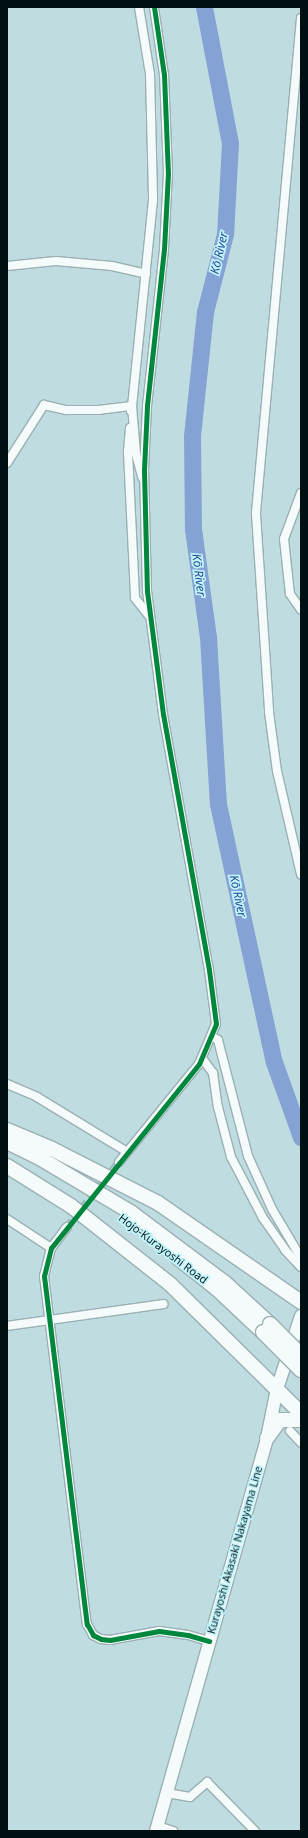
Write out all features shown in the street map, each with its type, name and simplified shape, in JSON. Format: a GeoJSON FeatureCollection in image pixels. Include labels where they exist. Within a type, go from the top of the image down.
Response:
{"type":"FeatureCollection","features":[{"type":"Feature","properties":{"kind":"highway"},"geometry":{"type":"LineString","coordinates":[[7,1130],[52,1149],[158,1203],[301,1302]]}},
{"type":"Feature","properties":{"kind":"highway","name":"Hojo-Kurayoshi Road"},"geometry":{"type":"LineString","coordinates":[[7,1142],[38,1157],[132,1213],[224,1282],[267,1328],[294,1354]]}},
{"type":"Feature","properties":{"kind":"highway","name":"Hojo-Kurayoshi Road"},"geometry":{"type":"LineString","coordinates":[[7,1151],[79,1190],[126,1220],[267,1328],[301,1370]]}},
{"type":"Feature","properties":{"kind":"highway"},"geometry":{"type":"LineString","coordinates":[[7,1166],[71,1206],[136,1256],[212,1323],[301,1413]]}},
{"type":"Feature","properties":{"kind":"highway"},"geometry":{"type":"LineString","coordinates":[[294,1354],[301,1344]]}},
{"type":"Feature","properties":{"kind":"highway"},"geometry":{"type":"LineString","coordinates":[[267,1438],[280,1420],[301,1420]]}},
{"type":"Feature","properties":{"kind":"main road","name":"Kurayoshi Akasaki Nakayama Line"},"geometry":{"type":"LineString","coordinates":[[157,1828],[267,1438],[278,1389],[294,1354],[301,1316]]}},
{"type":"Feature","properties":{"kind":"street"},"geometry":{"type":"LineString","coordinates":[[138,7],[150,74],[154,200],[128,453],[135,598],[150,618]]}},
{"type":"Feature","properties":{"kind":"street"},"geometry":{"type":"LineString","coordinates":[[119,1162],[181,1087],[202,1058],[216,1024],[209,970],[163,714],[150,618],[145,547],[144,481],[147,406],[164,249],[168,172],[164,75],[154,7]]}},
{"type":"Feature","properties":{"kind":"street"},"geometry":{"type":"LineString","coordinates":[[301,18],[256,514],[269,712],[277,771],[301,874]]}},
{"type":"Feature","properties":{"kind":"street"},"geometry":{"type":"LineString","coordinates":[[7,266],[56,261],[112,266],[146,274]]}},
{"type":"Feature","properties":{"kind":"street"},"geometry":{"type":"LineString","coordinates":[[7,463],[44,405],[66,410],[90,410],[132,406]]}},
{"type":"Feature","properties":{"kind":"street"},"geometry":{"type":"LineString","coordinates":[[132,406],[136,454],[144,481]]}},
{"type":"Feature","properties":{"kind":"street"},"geometry":{"type":"LineString","coordinates":[[301,493],[284,539],[290,594],[301,610]]}},
{"type":"Feature","properties":{"kind":"street"},"geometry":{"type":"LineString","coordinates":[[212,1036],[218,1040],[248,1156],[272,1209],[301,1258]]}},
{"type":"Feature","properties":{"kind":"street"},"geometry":{"type":"LineString","coordinates":[[202,1058],[213,1073],[218,1108],[231,1157],[263,1218],[285,1250],[301,1267]]}},
{"type":"Feature","properties":{"kind":"street"},"geometry":{"type":"LineString","coordinates":[[7,1084],[37,1097],[127,1152]]}},
{"type":"Feature","properties":{"kind":"street"},"geometry":{"type":"LineString","coordinates":[[7,1219],[52,1248]]}},
{"type":"Feature","properties":{"kind":"street"},"geometry":{"type":"LineString","coordinates":[[67,1227],[52,1248],[44,1276],[48,1320],[87,1624],[93,1635],[101,1639],[110,1640],[159,1631],[209,1641]]}},
{"type":"Feature","properties":{"kind":"street"},"geometry":{"type":"LineString","coordinates":[[7,1326],[163,1304]]}},
{"type":"Feature","properties":{"kind":"street"},"geometry":{"type":"LineString","coordinates":[[290,1431],[301,1443]]}},
{"type":"Feature","properties":{"kind":"street"},"geometry":{"type":"LineString","coordinates":[[167,1793],[190,1797],[207,1782],[255,1831]]}},
{"type":"Feature","properties":{"kind":"street"},"geometry":{"type":"LineString","coordinates":[[157,1828],[173,1831]]}},
{"type":"Feature","properties":{"kind":"waterway","name":"Kō River"},"geometry":{"type":"LineString","coordinates":[[204,7],[230,143],[225,234],[205,312],[192,436],[193,529],[208,637],[218,804],[274,1062],[301,1137]]}},
{"type":"Feature","properties":{"kind":"tunnel"},"geometry":{"type":"LineString","coordinates":[[67,1227],[119,1162]]}},
{"type":"Feature","properties":{"kind":"cycle path"},"geometry":{"type":"LineString","coordinates":[[154,7],[164,75],[168,173],[164,249],[147,406],[144,470],[147,591],[163,714],[209,970],[216,1024],[199,1064],[51,1248],[44,1276],[87,1624],[93,1635],[101,1639],[110,1640],[159,1631],[188,1635],[209,1641]]}}]}
